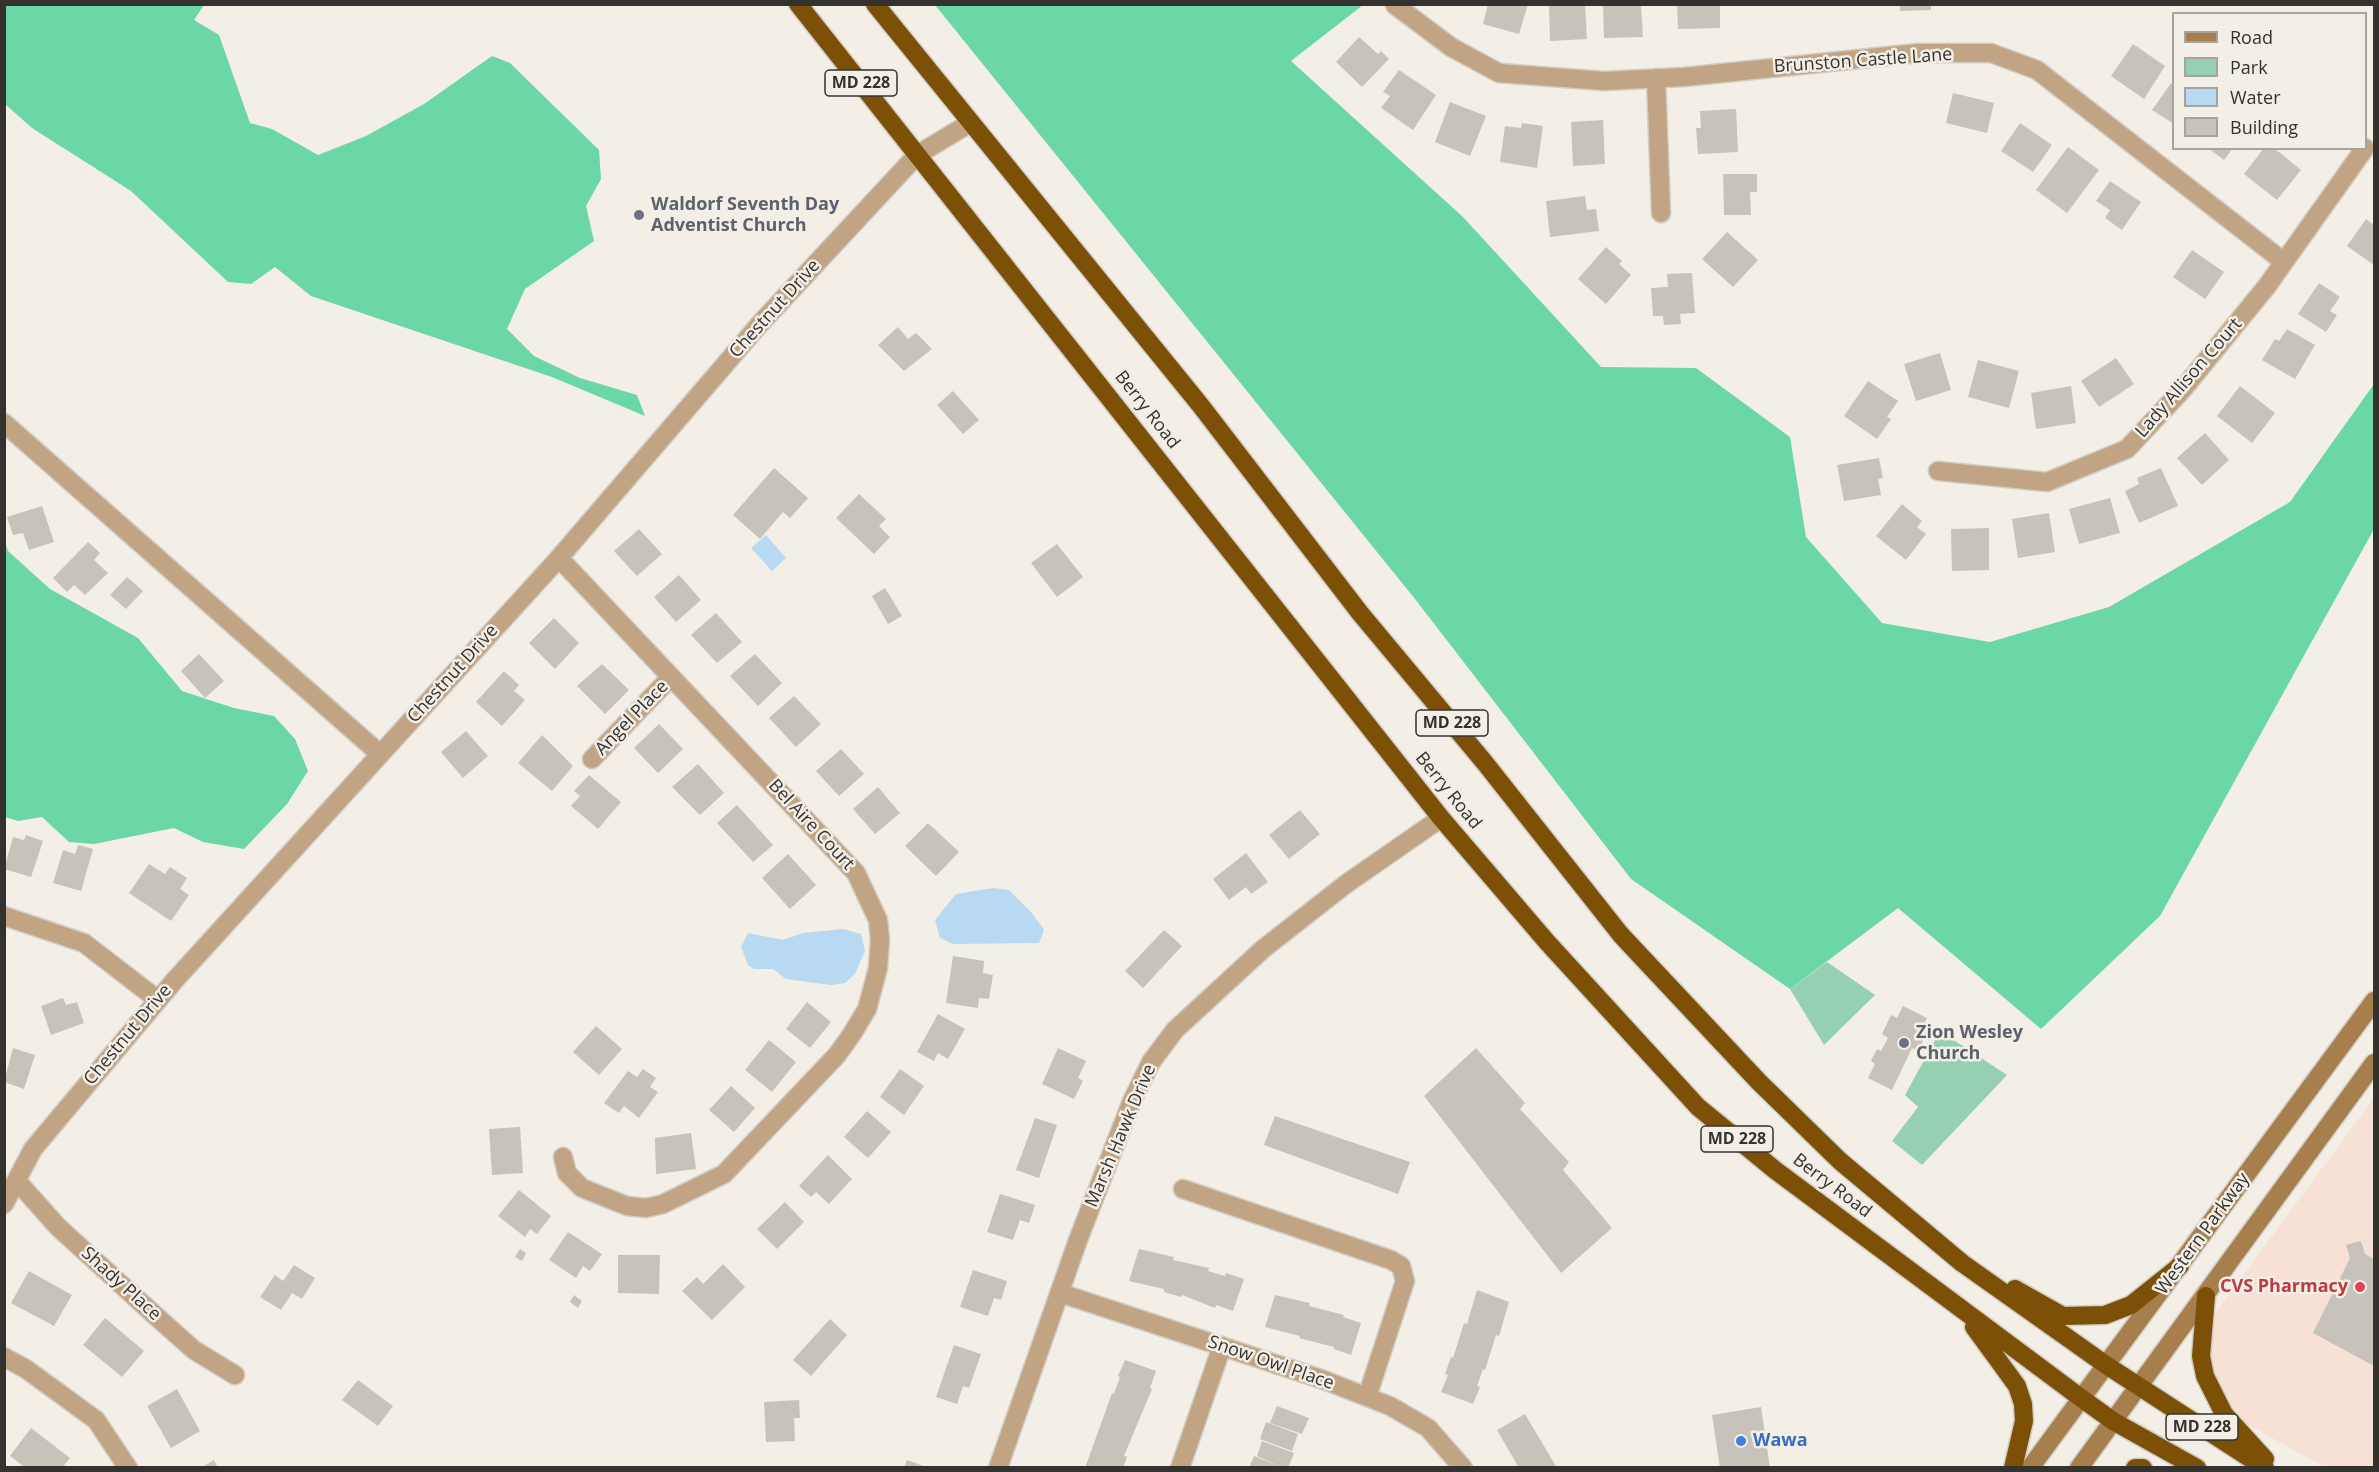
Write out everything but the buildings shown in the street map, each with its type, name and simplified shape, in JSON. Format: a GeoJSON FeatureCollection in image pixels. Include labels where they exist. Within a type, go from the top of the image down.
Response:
{"type":"FeatureCollection","features":[{"type":"Feature","properties":{"kind":"highway","name":"Berry Road"},"geometry":{"type":"LineString","coordinates":[[798,4],[1441,818],[1547,942],[1698,1107],[1775,1170],[2081,1398],[2113,1421],[2197,1467]]}},
{"type":"Feature","properties":{"kind":"highway","name":"Berry Road"},"geometry":{"type":"LineString","coordinates":[[875,4],[1201,406],[1360,614],[1485,763],[1621,935],[1759,1082],[1840,1161],[1962,1263],[2106,1365],[2265,1467]]}},
{"type":"Feature","properties":{"kind":"highway"},"geometry":{"type":"LineString","coordinates":[[1962,1263],[2063,1316],[2084,1317],[2105,1315],[2131,1305],[2180,1266]]}},
{"type":"Feature","properties":{"kind":"highway"},"geometry":{"type":"LineString","coordinates":[[2206,1296],[2201,1356],[2205,1376],[2224,1414],[2272,1467]]}},
{"type":"Feature","properties":{"kind":"highway"},"geometry":{"type":"LineString","coordinates":[[1963,1311],[2008,1372],[2024,1404],[2024,1421],[2013,1467]]}},
{"type":"Feature","properties":{"kind":"highway"},"geometry":{"type":"LineString","coordinates":[[2134,1467],[2143,1467]]}},
{"type":"Feature","properties":{"kind":"main road","name":"Western Parkway"},"geometry":{"type":"LineString","coordinates":[[2030,1467],[2374,1001]]}},
{"type":"Feature","properties":{"kind":"main road"},"geometry":{"type":"LineString","coordinates":[[2079,1467],[2374,1063]]}},
{"type":"Feature","properties":{"kind":"street","name":"Brunston Castle Lane"},"geometry":{"type":"LineString","coordinates":[[1395,5],[1450,47],[1499,73],[1604,81],[1918,53],[1992,53],[2037,70],[2284,262]]}},
{"type":"Feature","properties":{"kind":"street"},"geometry":{"type":"LineString","coordinates":[[1656,78],[1661,213]]}},
{"type":"Feature","properties":{"kind":"street","name":"Chestnut Drive"},"geometry":{"type":"LineString","coordinates":[[4,1204],[33,1149],[158,1000],[559,558],[758,326],[917,155],[970,123]]}},
{"type":"Feature","properties":{"kind":"street","name":"Lady Allison Court"},"geometry":{"type":"LineString","coordinates":[[1938,471],[2047,482],[2127,449],[2183,389],[2284,262],[2364,150]]}},
{"type":"Feature","properties":{"kind":"street"},"geometry":{"type":"LineString","coordinates":[[4,423],[380,754]]}},
{"type":"Feature","properties":{"kind":"street","name":"Bel Aire Court"},"geometry":{"type":"LineString","coordinates":[[559,558],[856,873],[878,920],[880,940],[878,968],[867,1009],[837,1055],[723,1174],[706,1185],[663,1204],[646,1208],[627,1206],[582,1188],[567,1173],[563,1157]]}},
{"type":"Feature","properties":{"kind":"street","name":"Angel Place"},"geometry":{"type":"LineString","coordinates":[[592,759],[671,677]]}},
{"type":"Feature","properties":{"kind":"street","name":"Marsh Hawk Drive"},"geometry":{"type":"LineString","coordinates":[[998,1467],[1132,1101],[1151,1062],[1174,1030],[1263,949],[1346,884],[1441,818]]}},
{"type":"Feature","properties":{"kind":"street"},"geometry":{"type":"LineString","coordinates":[[4,916],[84,943],[158,1000]]}},
{"type":"Feature","properties":{"kind":"street","name":"Shady Place"},"geometry":{"type":"LineString","coordinates":[[17,1181],[58,1227],[194,1350],[236,1375]]}},
{"type":"Feature","properties":{"kind":"street"},"geometry":{"type":"LineString","coordinates":[[1183,1190],[1391,1260],[1401,1266],[1405,1281],[1367,1397]]}},
{"type":"Feature","properties":{"kind":"street","name":"Snow Owl Place"},"geometry":{"type":"LineString","coordinates":[[1060,1293],[1222,1346],[1390,1406],[1428,1428],[1463,1467]]}},
{"type":"Feature","properties":{"kind":"street"},"geometry":{"type":"LineString","coordinates":[[1180,1467],[1222,1346]]}},
{"type":"Feature","properties":{"kind":"street"},"geometry":{"type":"LineString","coordinates":[[4,1357],[26,1369],[96,1420],[128,1467]]}},
{"type":"Feature","properties":{"kind":"shaded area"},"geometry":{"type":"Polygon","coordinates":[[[2374,1098],[2374,1467],[2325,1467],[2238,1419],[2216,1382],[2209,1346],[2216,1312],[2374,1098]]]}},
{"type":"Feature","properties":{"kind":"green space"},"geometry":{"type":"Polygon","coordinates":[[[5,4],[204,5],[194,20],[219,35],[250,123],[272,129],[318,155],[366,136],[424,104],[492,56],[510,63],[599,150],[601,179],[586,206],[594,241],[525,289],[507,329],[534,356],[580,378],[637,395],[645,416],[552,377],[311,296],[275,267],[251,284],[228,282],[131,191],[32,128],[5,104],[5,4]]]}},
{"type":"Feature","properties":{"kind":"green space"},"geometry":{"type":"Polygon","coordinates":[[[935,5],[1363,5],[1291,61],[1463,217],[1601,367],[1696,368],[1790,437],[1806,537],[1882,623],[1990,642],[2109,607],[2290,502],[2374,384],[2374,529],[2160,916],[2041,1029],[1898,908],[1790,989],[1631,879],[1415,599],[935,5]]]}},
{"type":"Feature","properties":{"kind":"green space"},"geometry":{"type":"Polygon","coordinates":[[[4,539],[8,551],[50,589],[138,638],[182,691],[234,708],[274,716],[295,739],[308,771],[287,804],[244,849],[203,842],[174,828],[94,844],[69,842],[42,817],[18,821],[5,817],[4,539]]]}},
{"type":"Feature","properties":{"kind":"green space"},"geometry":{"type":"Polygon","coordinates":[[[1827,962],[1875,995],[1824,1045],[1790,989],[1827,962]]]}},
{"type":"Feature","properties":{"kind":"green space"},"geometry":{"type":"Polygon","coordinates":[[[1940,1031],[2007,1075],[1922,1165],[1892,1141],[1918,1107],[1905,1095],[1940,1031]]]}},
{"type":"Feature","properties":{"kind":"water"},"geometry":{"type":"Polygon","coordinates":[[[766,535],[786,558],[772,571],[751,548],[766,535]]]}},
{"type":"Feature","properties":{"kind":"water"},"geometry":{"type":"Polygon","coordinates":[[[993,888],[1009,890],[1032,913],[1044,930],[1039,943],[953,944],[940,938],[935,920],[956,894],[993,888]]]}},
{"type":"Feature","properties":{"kind":"water"},"geometry":{"type":"Polygon","coordinates":[[[843,929],[861,934],[865,951],[855,974],[845,983],[831,985],[786,979],[773,969],[754,969],[748,965],[741,947],[748,933],[783,940],[803,933],[843,929]]]}},
{"type":"Feature","properties":{"kind":"place","name":"Waldorf Seventh Day Adventist Church"},"geometry":{"type":"Point","coordinates":[639,215]}},
{"type":"Feature","properties":{"kind":"place","name":"Zion Wesley Church"},"geometry":{"type":"Point","coordinates":[1904,1043]}},
{"type":"Feature","properties":{"kind":"place","name":"CVS Pharmacy"},"geometry":{"type":"Point","coordinates":[2360,1287]}},
{"type":"Feature","properties":{"kind":"place","name":"Wawa"},"geometry":{"type":"Point","coordinates":[1741,1441]}}]}
